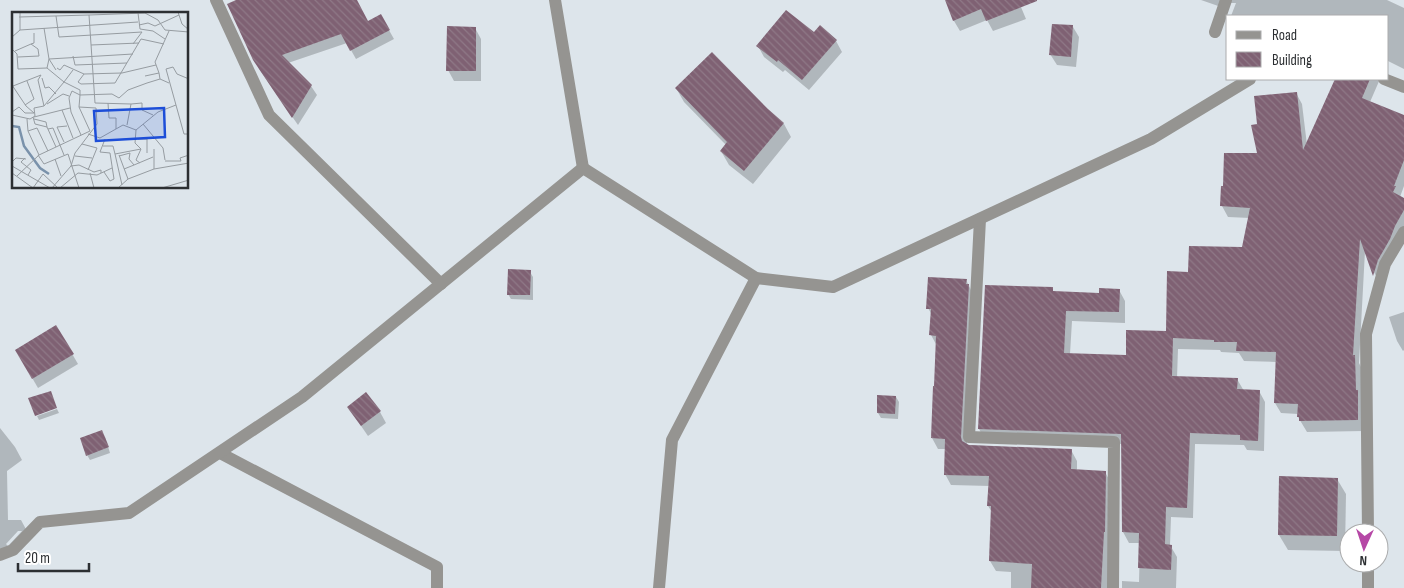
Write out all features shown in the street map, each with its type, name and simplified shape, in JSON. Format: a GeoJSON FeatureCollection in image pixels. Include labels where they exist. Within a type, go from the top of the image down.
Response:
{"type":"FeatureCollection","features":[{"type":"Feature","properties":{"kind":"street"},"geometry":{"type":"LineString","coordinates":[[216,0],[269,115],[441,284]]}},
{"type":"Feature","properties":{"kind":"street"},"geometry":{"type":"LineString","coordinates":[[555,0],[583,168],[756,278],[833,287],[1151,139],[1248,80]]}},
{"type":"Feature","properties":{"kind":"street"},"geometry":{"type":"LineString","coordinates":[[1215,32],[1226,0]]}},
{"type":"Feature","properties":{"kind":"street"},"geometry":{"type":"LineString","coordinates":[[1386,80],[1404,87]]}},
{"type":"Feature","properties":{"kind":"street"},"geometry":{"type":"LineString","coordinates":[[0,555],[14,550],[40,522],[129,514],[302,398],[583,168]]}},
{"type":"Feature","properties":{"kind":"street"},"geometry":{"type":"LineString","coordinates":[[980,219],[969,437],[1114,442],[1113,588]]}},
{"type":"Feature","properties":{"kind":"street"},"geometry":{"type":"LineString","coordinates":[[1368,523],[1366,334],[1385,264],[1404,232]]}},
{"type":"Feature","properties":{"kind":"street"},"geometry":{"type":"LineString","coordinates":[[659,588],[672,440],[756,278]]}},
{"type":"Feature","properties":{"kind":"street"},"geometry":{"type":"LineString","coordinates":[[220,453],[437,567],[437,588]]}},
{"type":"Feature","properties":{"kind":"street"},"geometry":{"type":"LineString","coordinates":[[1368,573],[1368,588]]}},
{"type":"Feature","properties":{"kind":"building"},"geometry":{"type":"Polygon","coordinates":[[[236,0],[357,0],[368,21],[381,14],[390,30],[350,51],[341,34],[282,55],[312,85],[292,118],[253,60],[227,4],[236,0]]]}},
{"type":"Feature","properties":{"kind":"building"},"geometry":{"type":"Polygon","coordinates":[[[945,0],[1037,1],[986,21],[981,9],[953,21],[945,0]]]}},
{"type":"Feature","properties":{"kind":"building"},"geometry":{"type":"Polygon","coordinates":[[[786,10],[814,32],[820,25],[837,40],[802,80],[778,60],[777,62],[756,46],[786,10]]]}},
{"type":"Feature","properties":{"kind":"building"},"geometry":{"type":"Polygon","coordinates":[[[1052,24],[1073,25],[1071,57],[1049,55],[1052,24]]]}},
{"type":"Feature","properties":{"kind":"building"},"geometry":{"type":"Polygon","coordinates":[[[447,26],[476,27],[476,71],[446,71],[447,26]]]}},
{"type":"Feature","properties":{"kind":"building"},"geometry":{"type":"Polygon","coordinates":[[[712,52],[784,123],[744,171],[720,151],[727,142],[675,88],[712,52]]]}},
{"type":"Feature","properties":{"kind":"building"},"geometry":{"type":"Polygon","coordinates":[[[1335,80],[1370,80],[1362,98],[1404,115],[1404,160],[1393,192],[1404,198],[1404,210],[1378,260],[1373,276],[1360,239],[1353,355],[1355,355],[1356,390],[1358,390],[1358,420],[1299,421],[1299,417],[1297,417],[1298,404],[1274,403],[1276,352],[1236,351],[1237,342],[1173,338],[1172,376],[1238,378],[1237,389],[1260,390],[1258,441],[1240,440],[1240,435],[1190,433],[1187,508],[1166,507],[1165,544],[1172,545],[1171,570],[1138,568],[1139,533],[1122,532],[1121,434],[978,429],[985,285],[1053,287],[1053,291],[1099,293],[1099,288],[1120,289],[1119,312],[1066,311],[1064,353],[1126,355],[1126,330],[1166,331],[1167,271],[1188,272],[1189,246],[1242,247],[1250,208],[1220,206],[1221,186],[1223,186],[1224,153],[1257,153],[1251,125],[1257,124],[1254,96],[1297,92],[1303,150],[1335,80]]]}},
{"type":"Feature","properties":{"kind":"building"},"geometry":{"type":"Polygon","coordinates":[[[508,269],[531,270],[530,295],[507,295],[508,269]]]}},
{"type":"Feature","properties":{"kind":"building"},"geometry":{"type":"Polygon","coordinates":[[[928,277],[967,279],[966,284],[969,284],[962,441],[969,445],[1072,449],[1071,469],[1106,471],[1105,532],[1101,588],[1031,588],[1032,564],[989,561],[991,506],[987,506],[989,476],[944,475],[945,439],[931,438],[936,336],[929,335],[931,309],[926,309],[928,277]]]}},
{"type":"Feature","properties":{"kind":"building"},"geometry":{"type":"Polygon","coordinates":[[[56,325],[74,354],[32,379],[15,350],[56,325]]]}},
{"type":"Feature","properties":{"kind":"building"},"geometry":{"type":"Polygon","coordinates":[[[51,391],[57,408],[35,416],[28,398],[51,391]]]}},
{"type":"Feature","properties":{"kind":"building"},"geometry":{"type":"Polygon","coordinates":[[[366,392],[381,411],[361,426],[347,407],[366,392]]]}},
{"type":"Feature","properties":{"kind":"building"},"geometry":{"type":"Polygon","coordinates":[[[877,395],[896,396],[895,414],[877,413],[877,395]]]}},
{"type":"Feature","properties":{"kind":"building"},"geometry":{"type":"Polygon","coordinates":[[[102,430],[109,447],[86,456],[80,438],[102,430]]]}},
{"type":"Feature","properties":{"kind":"building"},"geometry":{"type":"Polygon","coordinates":[[[1279,476],[1338,478],[1337,536],[1278,535],[1279,476]]]}}]}
